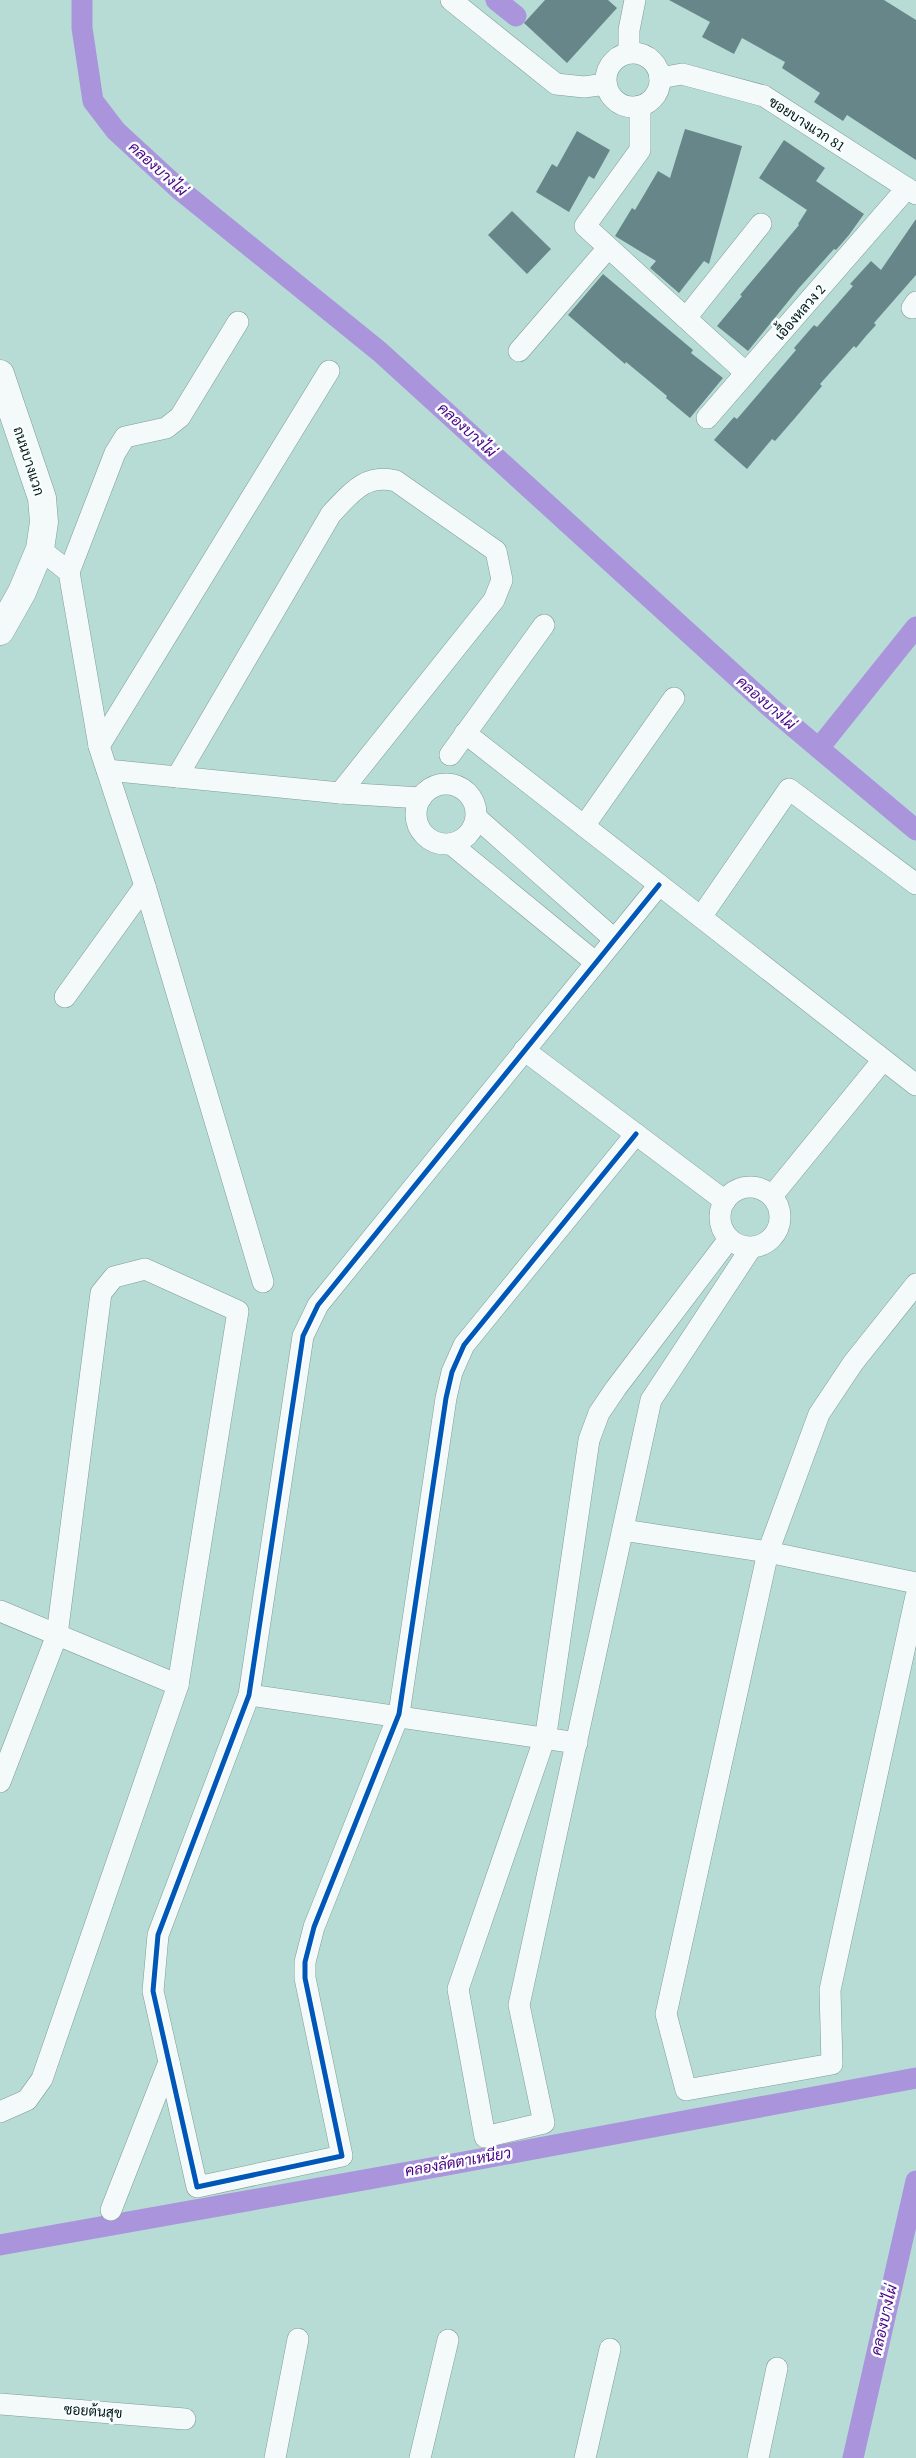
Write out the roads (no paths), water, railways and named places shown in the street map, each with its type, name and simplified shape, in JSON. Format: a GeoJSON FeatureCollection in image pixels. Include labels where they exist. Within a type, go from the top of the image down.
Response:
{"type":"FeatureCollection","features":[{"type":"Feature","properties":{"kind":"main road","name":"ถนนบางแวก"},"geometry":{"type":"LineString","coordinates":[[0,374],[42,498],[44,522],[40,549],[22,592],[0,631]]}},
{"type":"Feature","properties":{"kind":"street"},"geometry":{"type":"LineString","coordinates":[[451,0],[556,84],[584,87],[606,84]]}},
{"type":"Feature","properties":{"kind":"street"},"geometry":{"type":"LineString","coordinates":[[629,53],[628,30],[635,0]]}},
{"type":"Feature","properties":{"kind":"street"},"geometry":{"type":"LineString","coordinates":[[629,53],[646,57],[658,70],[660,78],[655,96],[649,102],[631,108],[614,100],[606,84],[606,75],[614,60],[629,53]]}},
{"type":"Feature","properties":{"kind":"street","name":"ซอยบางแวก 81"},"geometry":{"type":"LineString","coordinates":[[660,78],[682,74],[764,96],[912,191]]}},
{"type":"Feature","properties":{"kind":"street"},"geometry":{"type":"LineString","coordinates":[[640,106],[640,150],[585,226],[746,373]]}},
{"type":"Feature","properties":{"kind":"street","name":"เอื้องหลวง 2"},"geometry":{"type":"LineString","coordinates":[[707,418],[912,191]]}},
{"type":"Feature","properties":{"kind":"street"},"geometry":{"type":"LineString","coordinates":[[686,318],[761,224]]}},
{"type":"Feature","properties":{"kind":"street"},"geometry":{"type":"LineString","coordinates":[[519,351],[608,248]]}},
{"type":"Feature","properties":{"kind":"street"},"geometry":{"type":"LineString","coordinates":[[238,322],[180,418],[166,428],[125,437],[115,453],[69,572],[99,746],[145,886],[263,1282]]}},
{"type":"Feature","properties":{"kind":"street"},"geometry":{"type":"LineString","coordinates":[[99,746],[329,371]]}},
{"type":"Feature","properties":{"kind":"street"},"geometry":{"type":"LineString","coordinates":[[177,777],[331,514],[364,483],[383,478],[396,481],[496,552],[502,580],[494,600],[340,793]]}},
{"type":"Feature","properties":{"kind":"street"},"geometry":{"type":"LineString","coordinates":[[40,549],[69,572]]}},
{"type":"Feature","properties":{"kind":"street"},"geometry":{"type":"LineString","coordinates":[[450,754],[544,625]]}},
{"type":"Feature","properties":{"kind":"street"},"geometry":{"type":"LineString","coordinates":[[584,826],[674,698]]}},
{"type":"Feature","properties":{"kind":"street"},"geometry":{"type":"LineString","coordinates":[[465,733],[916,1085]]}},
{"type":"Feature","properties":{"kind":"street"},"geometry":{"type":"LineString","coordinates":[[107,770],[340,793],[420,798]]}},
{"type":"Feature","properties":{"kind":"street"},"geometry":{"type":"LineString","coordinates":[[436,785],[456,785],[472,798],[476,818],[468,836],[451,844],[441,844],[424,835],[416,818],[420,798],[436,785]]}},
{"type":"Feature","properties":{"kind":"street"},"geometry":{"type":"LineString","coordinates":[[701,917],[789,789],[916,884]]}},
{"type":"Feature","properties":{"kind":"street"},"geometry":{"type":"LineString","coordinates":[[476,818],[614,939]]}},
{"type":"Feature","properties":{"kind":"street"},"geometry":{"type":"LineString","coordinates":[[451,844],[595,962]]}},
{"type":"Feature","properties":{"kind":"street"},"geometry":{"type":"LineString","coordinates":[[636,1134],[464,1345],[452,1372],[446,1398],[398,1717],[314,1927],[305,1962],[305,1978],[342,2156],[197,2187],[153,1991],[158,1935],[249,1696],[304,1336],[318,1305],[659,884]]}},
{"type":"Feature","properties":{"kind":"street"},"geometry":{"type":"LineString","coordinates":[[65,997],[145,886]]}},
{"type":"Feature","properties":{"kind":"street"},"geometry":{"type":"LineString","coordinates":[[524,1050],[725,1201]]}},
{"type":"Feature","properties":{"kind":"street"},"geometry":{"type":"LineString","coordinates":[[772,1196],[884,1060]]}},
{"type":"Feature","properties":{"kind":"street"},"geometry":{"type":"LineString","coordinates":[[747,1187],[764,1190],[772,1196],[780,1214],[780,1224],[769,1241],[751,1248],[743,1247],[729,1239],[720,1221],[725,1201],[738,1190],[747,1187]]}},
{"type":"Feature","properties":{"kind":"street"},"geometry":{"type":"LineString","coordinates":[[729,1239],[599,1413],[589,1440],[545,1738],[458,1989],[485,2137],[544,2123],[519,2005],[651,1400],[751,1248]]}},
{"type":"Feature","properties":{"kind":"street"},"geometry":{"type":"LineString","coordinates":[[0,1782],[57,1635],[101,1293],[114,1277],[145,1269],[238,1311],[178,1685],[42,2079],[27,2100],[0,2112]]}},
{"type":"Feature","properties":{"kind":"street"},"geometry":{"type":"LineString","coordinates":[[916,1284],[853,1362],[819,1414],[768,1552],[666,2014],[686,2090],[832,2064],[830,1990],[916,1596]]}},
{"type":"Feature","properties":{"kind":"street"},"geometry":{"type":"LineString","coordinates":[[623,1530],[768,1552],[916,1583]]}},
{"type":"Feature","properties":{"kind":"street"},"geometry":{"type":"LineString","coordinates":[[0,1611],[178,1685]]}},
{"type":"Feature","properties":{"kind":"street"},"geometry":{"type":"LineString","coordinates":[[249,1696],[577,1743]]}},
{"type":"Feature","properties":{"kind":"street"},"geometry":{"type":"LineString","coordinates":[[111,2210],[169,2062]]}},
{"type":"Feature","properties":{"kind":"street"},"geometry":{"type":"LineString","coordinates":[[274,2458],[298,2340]]}},
{"type":"Feature","properties":{"kind":"street"},"geometry":{"type":"LineString","coordinates":[[420,2458],[448,2340]]}},
{"type":"Feature","properties":{"kind":"street"},"geometry":{"type":"LineString","coordinates":[[585,2458],[610,2349]]}},
{"type":"Feature","properties":{"kind":"street"},"geometry":{"type":"LineString","coordinates":[[758,2458],[777,2368]]}},
{"type":"Feature","properties":{"kind":"street","name":"ซอยต้นสุข"},"geometry":{"type":"LineString","coordinates":[[0,2404],[185,2418]]}},
{"type":"Feature","properties":{"kind":"waterway","name":"คลองบางไผ่"},"geometry":{"type":"LineString","coordinates":[[82,0],[82,28],[93,101],[116,131],[179,189],[380,352],[771,708],[916,830]]}},
{"type":"Feature","properties":{"kind":"waterway"},"geometry":{"type":"LineString","coordinates":[[496,0],[516,16]]}},
{"type":"Feature","properties":{"kind":"waterway"},"geometry":{"type":"LineString","coordinates":[[819,748],[916,627]]}},
{"type":"Feature","properties":{"kind":"waterway","name":"คลองลัดตาเหนียว"},"geometry":{"type":"LineString","coordinates":[[0,2245],[442,2166],[916,2078]]}},
{"type":"Feature","properties":{"kind":"waterway","name":"คลองบางไผ่"},"geometry":{"type":"LineString","coordinates":[[853,2458],[916,2181]]}}]}
